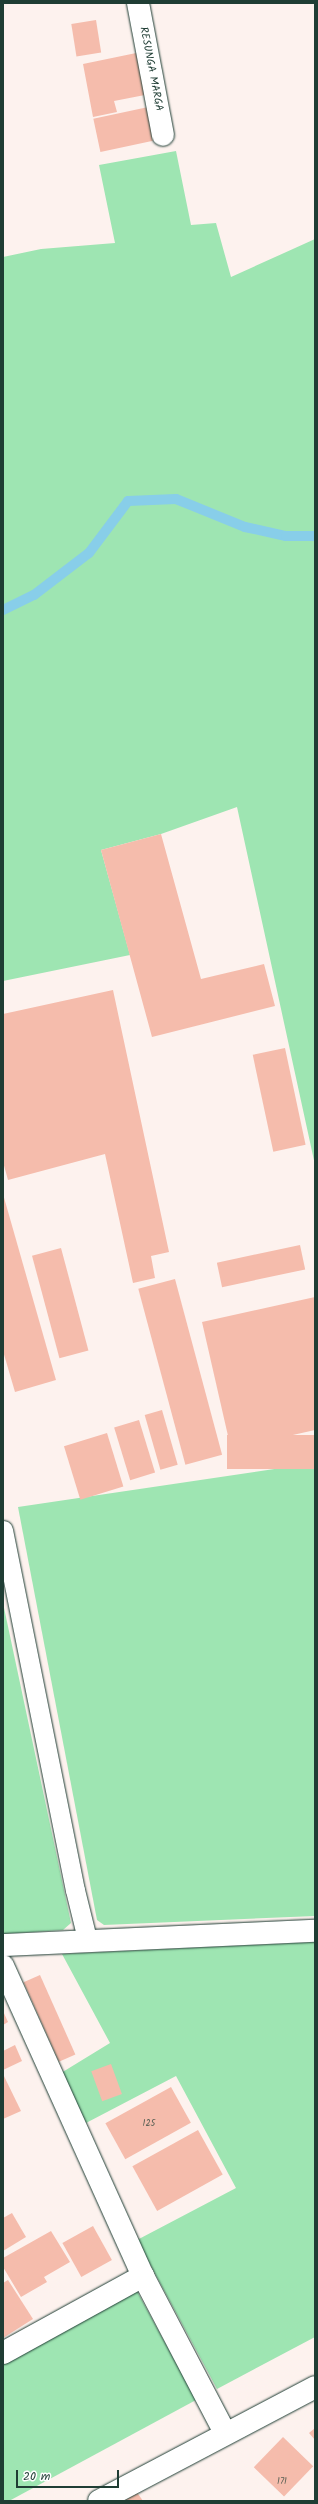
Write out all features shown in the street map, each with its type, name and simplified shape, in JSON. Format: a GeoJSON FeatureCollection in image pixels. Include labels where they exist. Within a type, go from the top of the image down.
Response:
{"type":"FeatureCollection","features":[{"type":"Feature","properties":{"kind":"street","name":"RESUNGA MARGA"},"geometry":{"type":"LineString","coordinates":[[138,3],[163,135]]}},
{"type":"Feature","properties":{"kind":"street"},"geometry":{"type":"LineString","coordinates":[[3,1945],[87,1940],[315,1931]]}},
{"type":"Feature","properties":{"kind":"street"},"geometry":{"type":"LineString","coordinates":[[3,1966],[143,2276],[225,2433]]}},
{"type":"Feature","properties":{"kind":"street"},"geometry":{"type":"LineString","coordinates":[[3,2353],[143,2276]]}},
{"type":"Feature","properties":{"kind":"street"},"geometry":{"type":"LineString","coordinates":[[99,2501],[225,2433],[315,2387]]}},
{"type":"Feature","properties":{"kind":"lane"},"geometry":{"type":"LineString","coordinates":[[3,1530],[87,1940]]}},
{"type":"Feature","properties":{"kind":"green space"},"geometry":{"type":"Polygon","coordinates":[[[176,151],[191,225],[216,223],[231,277],[315,239],[315,1165],[237,807],[161,834],[101,850],[130,955],[3,981],[3,257],[41,249],[115,243],[99,165],[176,151]]]}},
{"type":"Feature","properties":{"kind":"green space"},"geometry":{"type":"Polygon","coordinates":[[[315,1463],[315,1916],[104,1925],[97,1920],[18,1507],[315,1463]]]}},
{"type":"Feature","properties":{"kind":"green space"},"geometry":{"type":"Polygon","coordinates":[[[3,1603],[71,1923],[63,1930],[3,1934],[3,1603]]]}},
{"type":"Feature","properties":{"kind":"green space"},"geometry":{"type":"Polygon","coordinates":[[[315,1942],[315,2337],[217,2389],[137,2240],[236,2188],[176,2076],[86,2123],[61,2073],[110,2043],[62,1954],[315,1942]]]}},
{"type":"Feature","properties":{"kind":"green space"},"geometry":{"type":"Polygon","coordinates":[[[137,2291],[196,2400],[9,2501],[3,2501],[3,2364],[137,2291]]]}},
{"type":"Feature","properties":{"kind":"building"},"geometry":{"type":"Polygon","coordinates":[[[96,20],[101,53],[76,57],[71,24],[96,20]]]}},
{"type":"Feature","properties":{"kind":"building"},"geometry":{"type":"Polygon","coordinates":[[[141,52],[150,94],[114,101],[117,112],[93,117],[83,64],[141,52]]]}},
{"type":"Feature","properties":{"kind":"building"},"geometry":{"type":"Polygon","coordinates":[[[153,106],[160,139],[100,152],[93,119],[153,106]]]}},
{"type":"Feature","properties":{"kind":"building"},"geometry":{"type":"Polygon","coordinates":[[[161,834],[201,979],[264,964],[275,1006],[152,1037],[101,850],[161,834]]]}},
{"type":"Feature","properties":{"kind":"building"},"geometry":{"type":"Polygon","coordinates":[[[113,990],[169,1252],[151,1256],[155,1278],[133,1283],[105,1154],[8,1180],[3,1162],[3,1014],[113,990]]]}},
{"type":"Feature","properties":{"kind":"building"},"geometry":{"type":"Polygon","coordinates":[[[285,1048],[306,1145],[273,1152],[253,1055],[285,1048]]]}},
{"type":"Feature","properties":{"kind":"building"},"geometry":{"type":"Polygon","coordinates":[[[3,1194],[56,1380],[15,1392],[3,1351],[3,1194]]]}},
{"type":"Feature","properties":{"kind":"building"},"geometry":{"type":"Polygon","coordinates":[[[300,1245],[305,1269],[222,1287],[217,1263],[300,1245]]]}},
{"type":"Feature","properties":{"kind":"building"},"geometry":{"type":"Polygon","coordinates":[[[61,1248],[88,1350],[59,1358],[32,1256],[61,1248]]]}},
{"type":"Feature","properties":{"kind":"building"},"geometry":{"type":"Polygon","coordinates":[[[175,1279],[222,1455],[185,1465],[138,1289],[175,1279]]]}},
{"type":"Feature","properties":{"kind":"building"},"geometry":{"type":"Polygon","coordinates":[[[315,1297],[315,1430],[231,1449],[202,1322],[315,1297]]]}},
{"type":"Feature","properties":{"kind":"building"},"geometry":{"type":"Polygon","coordinates":[[[162,1410],[178,1465],[160,1470],[145,1415],[162,1410]]]}},
{"type":"Feature","properties":{"kind":"building"},"geometry":{"type":"Polygon","coordinates":[[[139,1420],[155,1473],[130,1480],[114,1428],[139,1420]]]}},
{"type":"Feature","properties":{"kind":"building"},"geometry":{"type":"Polygon","coordinates":[[[107,1433],[123,1487],[80,1500],[64,1446],[107,1433]]]}},
{"type":"Feature","properties":{"kind":"building"},"geometry":{"type":"Polygon","coordinates":[[[227,1435],[315,1435],[315,1469],[227,1469],[227,1435]]]}},
{"type":"Feature","properties":{"kind":"building"},"geometry":{"type":"Polygon","coordinates":[[[40,1975],[75,2054],[59,2062],[24,1982],[40,1975]]]}},
{"type":"Feature","properties":{"kind":"building"},"geometry":{"type":"Polygon","coordinates":[[[3,2011],[8,2022],[3,2025],[3,2011]]]}},
{"type":"Feature","properties":{"kind":"building"},"geometry":{"type":"Polygon","coordinates":[[[15,2045],[22,2061],[3,2070],[3,2051],[15,2045]]]}},
{"type":"Feature","properties":{"kind":"building"},"geometry":{"type":"Polygon","coordinates":[[[111,2064],[122,2094],[102,2101],[91,2071],[111,2064]]]}},
{"type":"Feature","properties":{"kind":"building"},"geometry":{"type":"Polygon","coordinates":[[[3,2074],[21,2111],[3,2119],[3,2074]]]}},
{"type":"Feature","properties":{"kind":"building"},"geometry":{"type":"Polygon","coordinates":[[[171,2087],[191,2123],[125,2159],[105,2123],[171,2087]]]}},
{"type":"Feature","properties":{"kind":"building"},"geometry":{"type":"Polygon","coordinates":[[[198,2130],[223,2175],[157,2211],[132,2166],[198,2130]]]}},
{"type":"Feature","properties":{"kind":"building"},"geometry":{"type":"Polygon","coordinates":[[[12,2213],[26,2237],[3,2251],[3,2218],[12,2213]]]}},
{"type":"Feature","properties":{"kind":"building"},"geometry":{"type":"Polygon","coordinates":[[[93,2226],[112,2260],[81,2277],[62,2243],[93,2226]]]}},
{"type":"Feature","properties":{"kind":"building"},"geometry":{"type":"Polygon","coordinates":[[[51,2231],[70,2262],[44,2277],[47,2282],[21,2297],[3,2267],[3,2258],[51,2231]]]}},
{"type":"Feature","properties":{"kind":"building"},"geometry":{"type":"Polygon","coordinates":[[[8,2280],[33,2319],[3,2338],[3,2283],[8,2280]]]}},
{"type":"Feature","properties":{"kind":"building"},"geometry":{"type":"Polygon","coordinates":[[[315,2428],[315,2440],[309,2433],[315,2428]]]}},
{"type":"Feature","properties":{"kind":"building"},"geometry":{"type":"Polygon","coordinates":[[[283,2437],[313,2466],[284,2496],[254,2467],[283,2437]]]}},
{"type":"Feature","properties":{"kind":"building"},"geometry":{"type":"Polygon","coordinates":[[[134,2488],[143,2501],[115,2501],[134,2488]]]}},
{"type":"Feature","properties":{"kind":"waterway"},"geometry":{"type":"LineString","coordinates":[[3,610],[34,595],[89,553],[128,501],[176,499],[245,527],[286,536],[315,536]]}}]}
